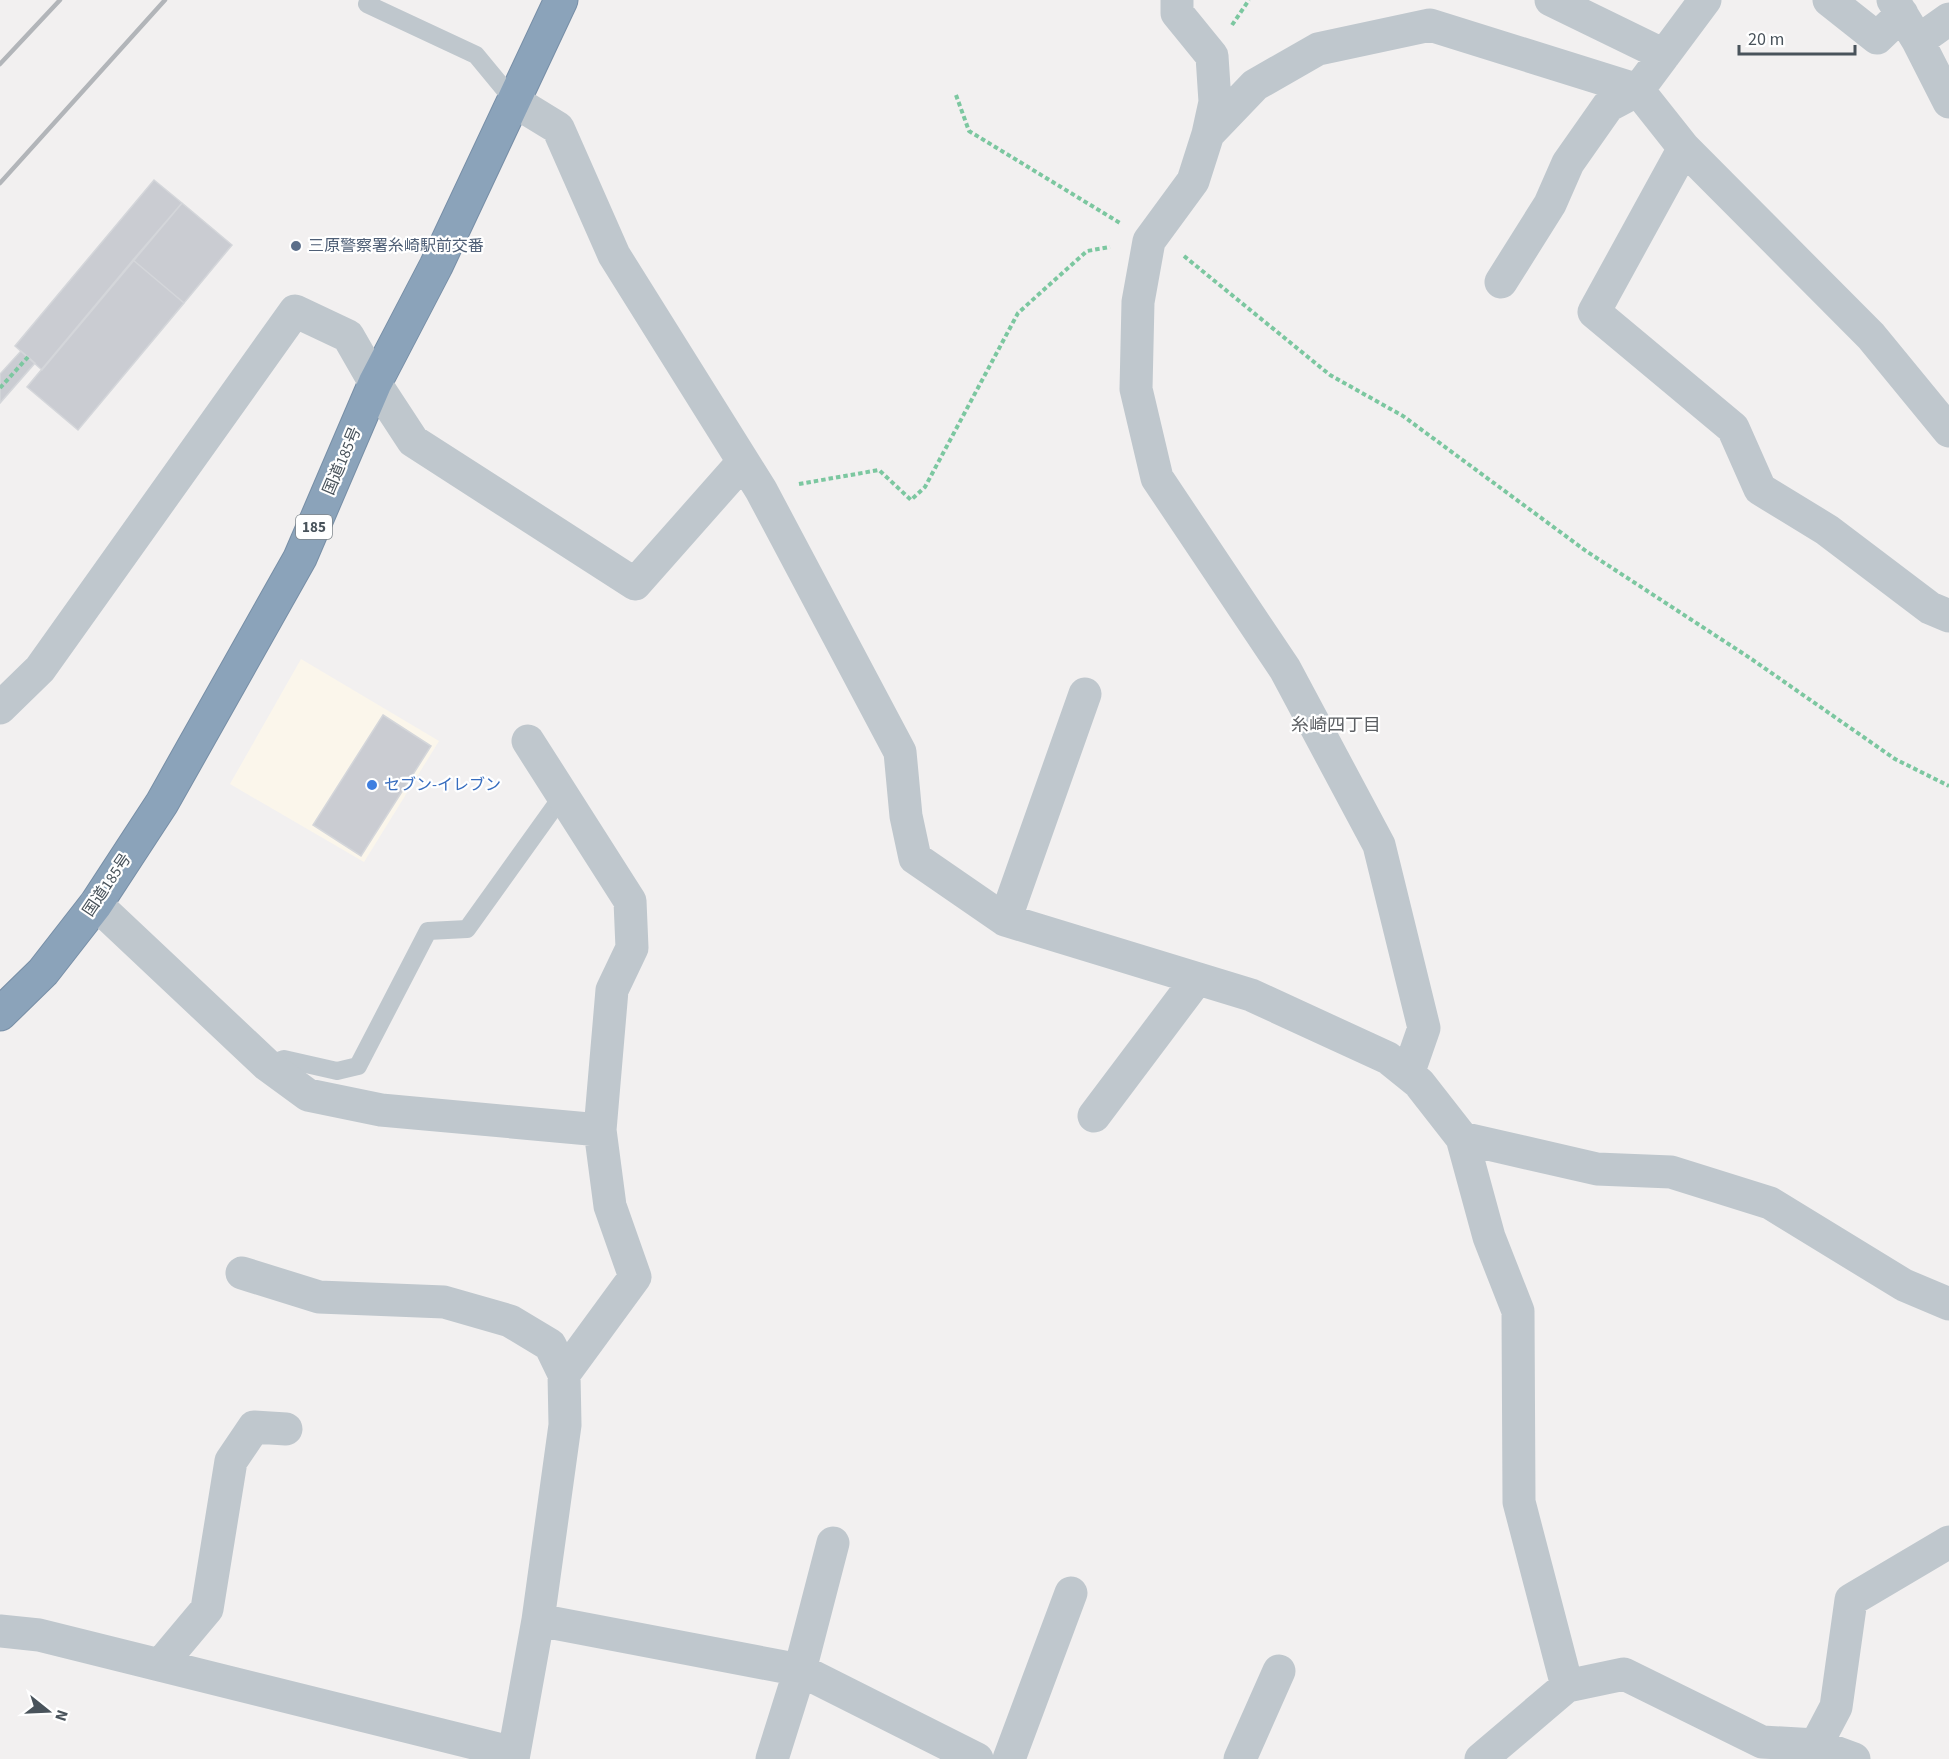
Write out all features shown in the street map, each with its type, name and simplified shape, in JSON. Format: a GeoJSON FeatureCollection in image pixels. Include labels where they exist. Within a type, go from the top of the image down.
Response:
{"type":"FeatureCollection","features":[{"type":"Feature","properties":{"kind":"highway","name":"国道185号"},"geometry":{"type":"LineString","coordinates":[[0,1014],[43,972],[96,904],[162,803],[300,558],[375,383],[436,266],[561,0]]}},
{"type":"Feature","properties":{"kind":"street"},"geometry":{"type":"LineString","coordinates":[[1177,0],[1177,13],[1212,56],[1215,102],[1208,134],[1193,181],[1149,241],[1137,302],[1136,389],[1157,477],[1285,669],[1379,845],[1424,1028],[1408,1074]]}},
{"type":"Feature","properties":{"kind":"street"},"geometry":{"type":"LineString","coordinates":[[1551,0],[1664,55]]}},
{"type":"Feature","properties":{"kind":"street"},"geometry":{"type":"LineString","coordinates":[[1501,282],[1550,204],[1568,163],[1608,106],[1638,90],[1705,0]]}},
{"type":"Feature","properties":{"kind":"street"},"geometry":{"type":"LineString","coordinates":[[1829,0],[1877,38],[1904,18],[1949,19]]}},
{"type":"Feature","properties":{"kind":"street"},"geometry":{"type":"LineString","coordinates":[[1904,18],[1949,102]]}},
{"type":"Feature","properties":{"kind":"street"},"geometry":{"type":"LineString","coordinates":[[1208,134],[1255,85],[1318,49],[1430,25],[1638,90],[1684,148],[1871,336],[1949,431]]}},
{"type":"Feature","properties":{"kind":"street"},"geometry":{"type":"LineString","coordinates":[[514,101],[558,128],[614,255],[761,490],[900,752],[906,816],[915,858],[1005,920],[1251,995],[1388,1058],[1419,1083],[1462,1138],[1489,1238],[1518,1311],[1520,1502],[1567,1686]]}},
{"type":"Feature","properties":{"kind":"street"},"geometry":{"type":"LineString","coordinates":[[1684,148],[1594,312],[1733,428],[1760,489],[1827,530],[1930,608],[1949,616]]}},
{"type":"Feature","properties":{"kind":"street"},"geometry":{"type":"LineString","coordinates":[[0,708],[39,669],[295,311],[348,336],[412,441],[635,584],[743,462]]}},
{"type":"Feature","properties":{"kind":"street"},"geometry":{"type":"LineString","coordinates":[[1005,920],[1085,694]]}},
{"type":"Feature","properties":{"kind":"street"},"geometry":{"type":"LineString","coordinates":[[528,741],[630,901],[632,948],[612,990],[600,1130],[610,1206],[635,1277],[564,1374]]}},
{"type":"Feature","properties":{"kind":"street"},"geometry":{"type":"LineString","coordinates":[[96,904],[267,1065],[308,1095],[381,1110],[600,1130]]}},
{"type":"Feature","properties":{"kind":"street"},"geometry":{"type":"LineString","coordinates":[[1094,1116],[1197,979]]}},
{"type":"Feature","properties":{"kind":"street"},"geometry":{"type":"LineString","coordinates":[[1462,1138],[1597,1169],[1671,1172],[1770,1203],[1904,1285],[1949,1304]]}},
{"type":"Feature","properties":{"kind":"street"},"geometry":{"type":"LineString","coordinates":[[0,1631],[39,1635],[513,1756],[538,1620],[565,1425],[564,1374],[550,1344],[510,1321],[444,1302],[320,1297],[242,1273]]}},
{"type":"Feature","properties":{"kind":"street"},"geometry":{"type":"LineString","coordinates":[[160,1665],[207,1609],[231,1461],[254,1427],[286,1429]]}},
{"type":"Feature","properties":{"kind":"street"},"geometry":{"type":"LineString","coordinates":[[1816,1745],[1836,1707],[1851,1600],[1949,1542]]}},
{"type":"Feature","properties":{"kind":"street"},"geometry":{"type":"LineString","coordinates":[[772,1759],[800,1670],[833,1543]]}},
{"type":"Feature","properties":{"kind":"street"},"geometry":{"type":"LineString","coordinates":[[1009,1759],[1071,1593]]}},
{"type":"Feature","properties":{"kind":"street"},"geometry":{"type":"LineString","coordinates":[[538,1620],[800,1670],[977,1759]]}},
{"type":"Feature","properties":{"kind":"street"},"geometry":{"type":"LineString","coordinates":[[1240,1759],[1279,1671]]}},
{"type":"Feature","properties":{"kind":"street"},"geometry":{"type":"LineString","coordinates":[[1481,1759],[1567,1686],[1624,1674],[1762,1742],[1816,1745],[1854,1759]]}},
{"type":"Feature","properties":{"kind":"lane"},"geometry":{"type":"LineString","coordinates":[[368,4],[476,55],[514,101]]}},
{"type":"Feature","properties":{"kind":"lane"},"geometry":{"type":"LineString","coordinates":[[267,1065],[284,1059],[337,1071],[358,1066],[428,931],[467,929],[562,795]]}},
{"type":"Feature","properties":{"kind":"path"},"geometry":{"type":"LineString","coordinates":[[956,95],[969,131],[1149,241]]}},
{"type":"Feature","properties":{"kind":"path"},"geometry":{"type":"LineString","coordinates":[[761,490],[879,470],[911,500],[925,487],[1018,314],[1087,251],[1149,241],[1168,243],[1330,375],[1403,416],[1586,550],[1750,658],[1895,759],[1949,786]]}},
{"type":"Feature","properties":{"kind":"path"},"geometry":{"type":"LineString","coordinates":[[0,388],[28,357]]}},
{"type":"Feature","properties":{"kind":"shaded area"},"geometry":{"type":"Polygon","coordinates":[[[301,659],[439,741],[364,862],[230,784],[301,659]]]}},
{"type":"Feature","properties":{"kind":"building"},"geometry":{"type":"Polygon","coordinates":[[[154,180],[182,203],[42,370],[15,346],[154,180]]]}},
{"type":"Feature","properties":{"kind":"building"},"geometry":{"type":"Polygon","coordinates":[[[182,203],[232,245],[184,303],[133,260],[182,203]]]}},
{"type":"Feature","properties":{"kind":"building"},"geometry":{"type":"Polygon","coordinates":[[[133,260],[184,303],[78,430],[27,387],[133,260]]]}},
{"type":"Feature","properties":{"kind":"building"},"geometry":{"type":"Polygon","coordinates":[[[21,351],[35,363],[0,403],[0,374],[21,351]]]}},
{"type":"Feature","properties":{"kind":"building","name":"セブン-イレブン"},"geometry":{"type":"Polygon","coordinates":[[[383,715],[431,746],[361,856],[313,825],[383,715]]]}},
{"type":"Feature","properties":{"kind":"railway"},"geometry":{"type":"LineString","coordinates":[[0,64],[60,0]]}},
{"type":"Feature","properties":{"kind":"railway"},"geometry":{"type":"LineString","coordinates":[[0,183],[165,0]]}},
{"type":"Feature","properties":{"kind":"place","name":"三原警察署糸崎駅前交番"},"geometry":{"type":"Point","coordinates":[296,246]}},
{"type":"Feature","properties":{"kind":"place","name":"セブン-イレブン"},"geometry":{"type":"Point","coordinates":[372,785]}},
{"type":"Feature","properties":{"kind":"district","name":"糸崎四丁目"},"geometry":{"type":"Point","coordinates":[1336,725]}}]}
